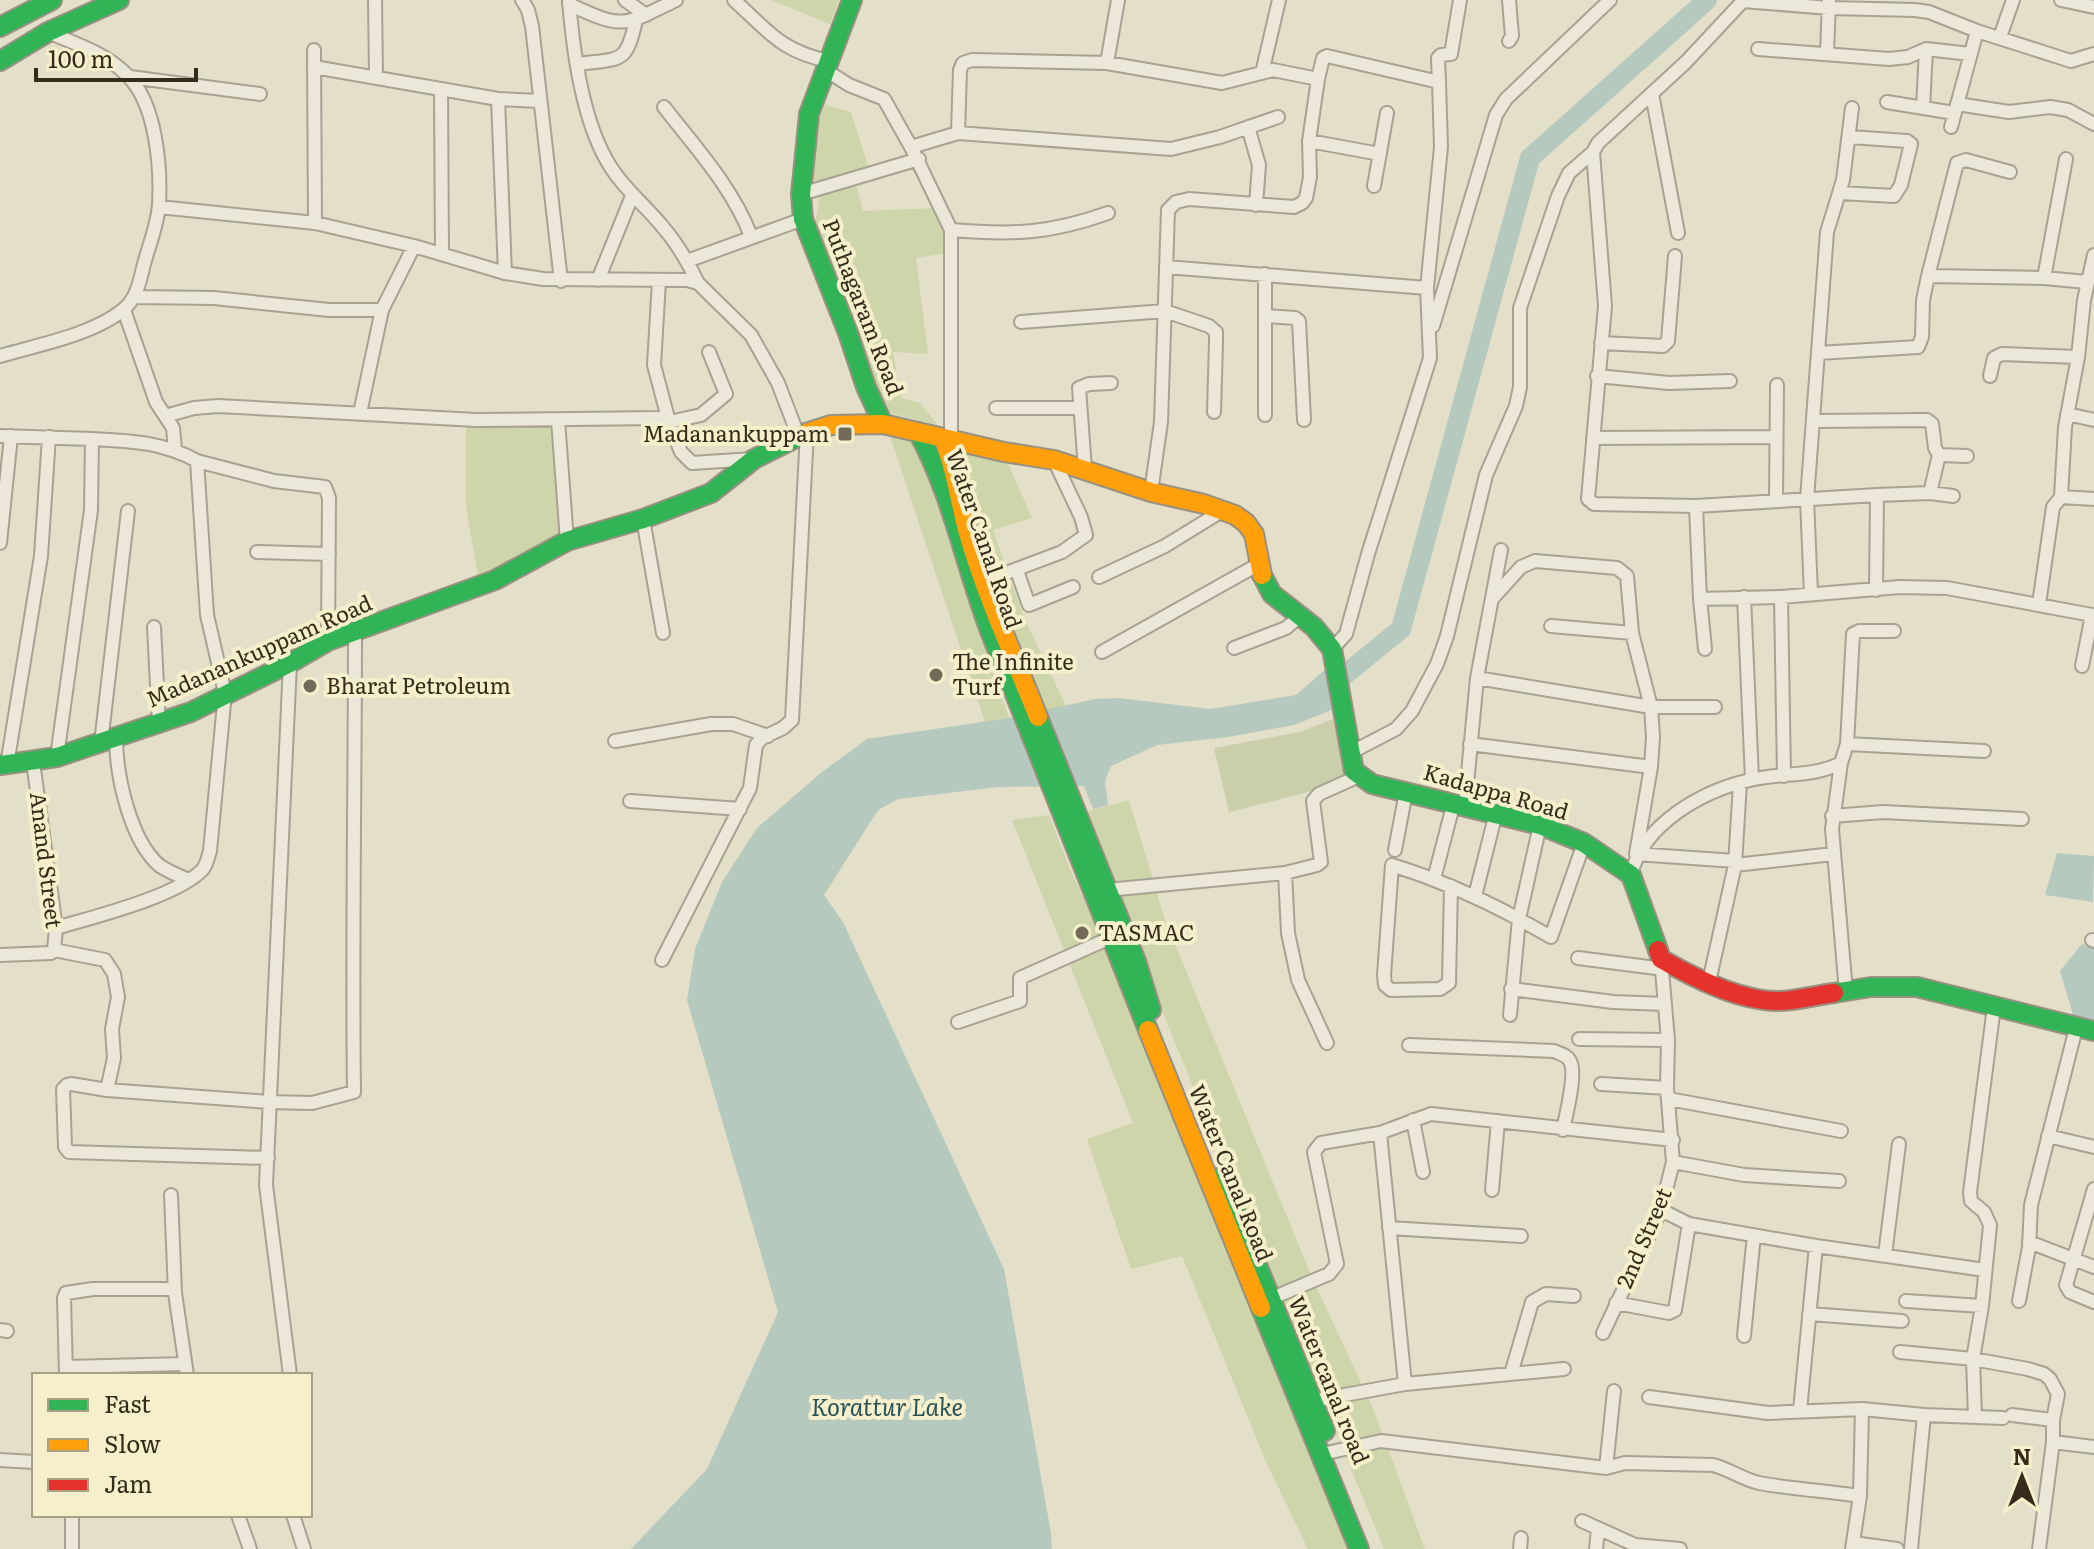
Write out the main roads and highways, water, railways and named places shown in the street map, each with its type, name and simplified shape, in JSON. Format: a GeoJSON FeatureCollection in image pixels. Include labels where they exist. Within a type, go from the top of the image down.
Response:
{"type":"FeatureCollection","features":[{"type":"Feature","properties":{"kind":"main road"},"geometry":{"type":"LineString","coordinates":[[0,27],[52,0]]}},
{"type":"Feature","properties":{"kind":"main road"},"geometry":{"type":"LineString","coordinates":[[0,61],[48,32],[119,0]]}},
{"type":"Feature","properties":{"kind":"main road","name":"Puthagaram Road"},"geometry":{"type":"LineString","coordinates":[[852,0],[809,114],[801,194],[803,219],[883,424],[947,439]]}},
{"type":"Feature","properties":{"kind":"main road","name":"Madanankuppam Road"},"geometry":{"type":"LineString","coordinates":[[4,765],[57,757],[191,712],[328,641],[495,580],[567,541],[643,519],[711,493],[754,459],[802,433],[831,425],[883,424]]}},
{"type":"Feature","properties":{"kind":"main road","name":"Water Canal Road"},"geometry":{"type":"LineString","coordinates":[[918,432],[942,480],[974,590],[1026,706]]}},
{"type":"Feature","properties":{"kind":"main road","name":"Water Canal Road"},"geometry":{"type":"LineString","coordinates":[[947,439],[968,532],[1026,706]]}},
{"type":"Feature","properties":{"kind":"main road","name":"Kadappa Road"},"geometry":{"type":"LineString","coordinates":[[947,439],[1054,460],[1151,492],[1222,511],[1246,523],[1254,534],[1265,584],[1272,594],[1325,638],[1334,655],[1354,771],[1372,784],[1540,825],[1584,843],[1631,875],[1662,964],[1738,994],[1778,1001],[1871,987],[1917,987],[2085,1030]]}},
{"type":"Feature","properties":{"kind":"main road"},"geometry":{"type":"LineString","coordinates":[[1026,706],[1069,811]]}},
{"type":"Feature","properties":{"kind":"main road","name":"Water Canal Road"},"geometry":{"type":"LineString","coordinates":[[1069,811],[1110,938],[1328,1453],[1359,1549]]}},
{"type":"Feature","properties":{"kind":"main road","name":"Water canal road"},"geometry":{"type":"LineString","coordinates":[[1069,811],[1107,890],[1136,961],[1150,1008],[1264,1301]]}},
{"type":"Feature","properties":{"kind":"main road","name":"Water canal road"},"geometry":{"type":"LineString","coordinates":[[1328,1453],[1370,1549]]}},
{"type":"Feature","properties":{"kind":"water","name":"Korattur Lake"},"geometry":{"type":"Polygon","coordinates":[[[1328,667],[1332,710],[1294,725],[1157,745],[1111,766],[1105,781],[1108,805],[1093,809],[1084,786],[998,787],[898,799],[878,810],[824,895],[843,922],[1004,1269],[1052,1549],[631,1549],[707,1469],[778,1312],[687,1000],[695,949],[722,882],[757,828],[822,772],[867,739],[1009,718],[1095,699],[1119,698],[1210,709],[1296,695],[1328,667]]]}},
{"type":"Feature","properties":{"kind":"water"},"geometry":{"type":"Polygon","coordinates":[[[2057,853],[2094,856],[2093,902],[2045,895],[2057,853]]]}},
{"type":"Feature","properties":{"kind":"water"},"geometry":{"type":"Polygon","coordinates":[[[2082,944],[2094,948],[2094,1022],[2074,1018],[2060,971],[2082,944]]]}},
{"type":"Feature","properties":{"kind":"waterway"},"geometry":{"type":"LineString","coordinates":[[1325,691],[1401,629],[1530,158],[1707,0]]}},
{"type":"Feature","properties":{"kind":"place","name":"Madanankuppam"},"geometry":{"type":"Point","coordinates":[845,434]}},
{"type":"Feature","properties":{"kind":"place","name":"The Infinite Turf"},"geometry":{"type":"Point","coordinates":[936,675]}},
{"type":"Feature","properties":{"kind":"place","name":"Bharat Petroleum"},"geometry":{"type":"Point","coordinates":[310,686]}},
{"type":"Feature","properties":{"kind":"place","name":"TASMAC"},"geometry":{"type":"Point","coordinates":[1082,933]}}]}
